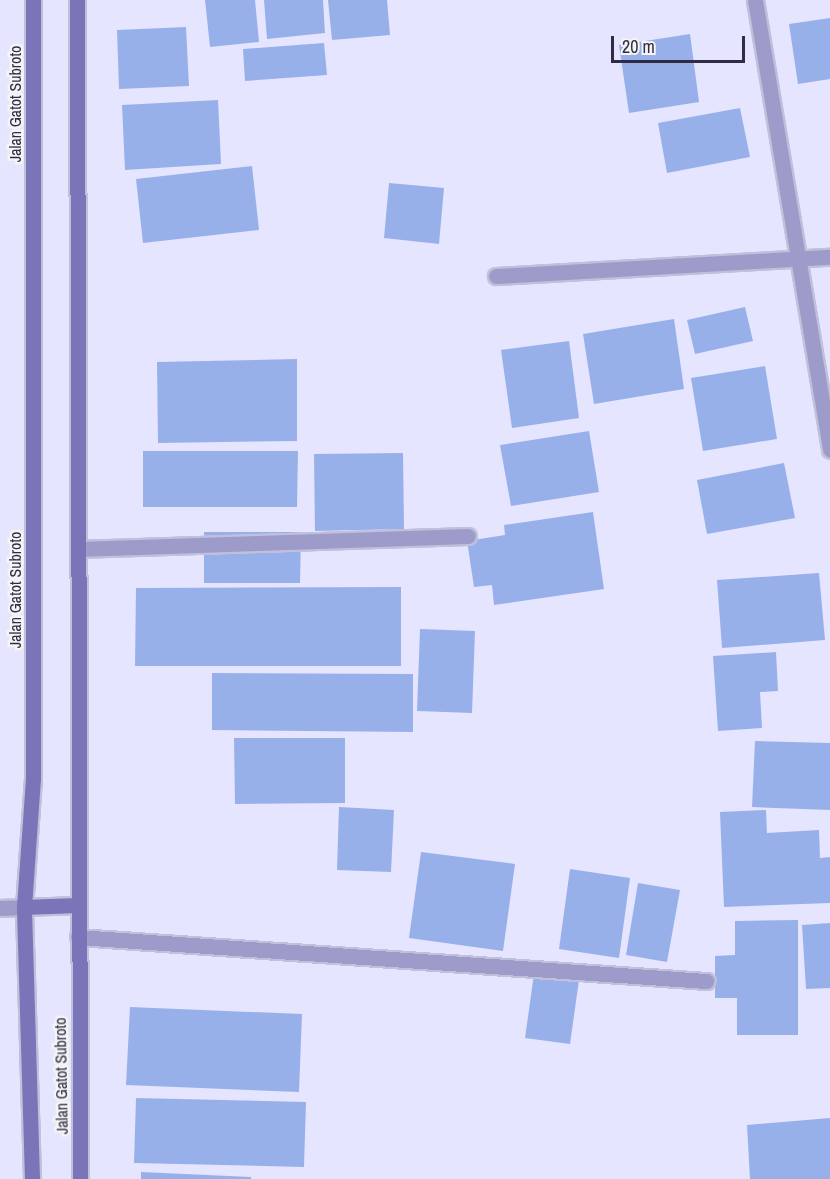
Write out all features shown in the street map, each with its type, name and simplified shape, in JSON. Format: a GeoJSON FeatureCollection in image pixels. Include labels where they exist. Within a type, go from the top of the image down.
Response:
{"type":"FeatureCollection","features":[{"type":"Feature","properties":{"kind":"street","name":"Jalan Gatot Subroto"},"geometry":{"type":"LineString","coordinates":[[32,1179],[24,907],[33,778],[33,0]]}},
{"type":"Feature","properties":{"kind":"street","name":"Jalan Gatot Subroto"},"geometry":{"type":"LineString","coordinates":[[77,0],[77,905],[80,1179]]}},
{"type":"Feature","properties":{"kind":"street"},"geometry":{"type":"LineString","coordinates":[[755,0],[830,450]]}},
{"type":"Feature","properties":{"kind":"street"},"geometry":{"type":"LineString","coordinates":[[496,276],[797,260],[830,256]]}},
{"type":"Feature","properties":{"kind":"street"},"geometry":{"type":"LineString","coordinates":[[78,549],[468,536]]}},
{"type":"Feature","properties":{"kind":"street"},"geometry":{"type":"LineString","coordinates":[[0,908],[77,905]]}},
{"type":"Feature","properties":{"kind":"street"},"geometry":{"type":"LineString","coordinates":[[78,937],[706,981]]}},
{"type":"Feature","properties":{"kind":"building"},"geometry":{"type":"Polygon","coordinates":[[[205,0],[255,0],[259,42],[210,47],[205,0]]]}},
{"type":"Feature","properties":{"kind":"building"},"geometry":{"type":"Polygon","coordinates":[[[264,0],[323,0],[325,33],[267,39],[264,0]]]}},
{"type":"Feature","properties":{"kind":"building"},"geometry":{"type":"Polygon","coordinates":[[[328,0],[387,0],[390,35],[332,40],[328,0]]]}},
{"type":"Feature","properties":{"kind":"building"},"geometry":{"type":"Polygon","coordinates":[[[830,18],[830,79],[798,84],[789,24],[830,18]]]}},
{"type":"Feature","properties":{"kind":"building"},"geometry":{"type":"Polygon","coordinates":[[[186,27],[189,86],[119,89],[117,30],[186,27]]]}},
{"type":"Feature","properties":{"kind":"building"},"geometry":{"type":"Polygon","coordinates":[[[690,34],[699,102],[629,113],[619,45],[690,34]]]}},
{"type":"Feature","properties":{"kind":"building"},"geometry":{"type":"Polygon","coordinates":[[[324,43],[327,75],[245,81],[243,49],[324,43]]]}},
{"type":"Feature","properties":{"kind":"building"},"geometry":{"type":"Polygon","coordinates":[[[218,100],[221,164],[125,170],[122,105],[218,100]]]}},
{"type":"Feature","properties":{"kind":"building"},"geometry":{"type":"Polygon","coordinates":[[[740,108],[750,157],[667,173],[658,123],[740,108]]]}},
{"type":"Feature","properties":{"kind":"building"},"geometry":{"type":"Polygon","coordinates":[[[252,166],[259,230],[143,243],[136,179],[252,166]]]}},
{"type":"Feature","properties":{"kind":"building"},"geometry":{"type":"Polygon","coordinates":[[[389,183],[444,188],[439,244],[384,238],[389,183]]]}},
{"type":"Feature","properties":{"kind":"building"},"geometry":{"type":"Polygon","coordinates":[[[745,307],[753,341],[695,354],[687,320],[745,307]]]}},
{"type":"Feature","properties":{"kind":"building"},"geometry":{"type":"Polygon","coordinates":[[[674,319],[684,389],[594,404],[583,334],[674,319]]]}},
{"type":"Feature","properties":{"kind":"building"},"geometry":{"type":"Polygon","coordinates":[[[569,341],[579,418],[512,428],[501,350],[569,341]]]}},
{"type":"Feature","properties":{"kind":"building"},"geometry":{"type":"Polygon","coordinates":[[[297,359],[297,441],[158,443],[157,362],[297,359]]]}},
{"type":"Feature","properties":{"kind":"building"},"geometry":{"type":"Polygon","coordinates":[[[765,366],[777,439],[703,451],[691,378],[765,366]]]}},
{"type":"Feature","properties":{"kind":"building"},"geometry":{"type":"Polygon","coordinates":[[[589,431],[599,492],[511,506],[500,445],[589,431]]]}},
{"type":"Feature","properties":{"kind":"building"},"geometry":{"type":"Polygon","coordinates":[[[143,451],[298,451],[297,507],[143,507],[143,451]]]}},
{"type":"Feature","properties":{"kind":"building"},"geometry":{"type":"Polygon","coordinates":[[[403,453],[404,529],[315,531],[314,454],[403,453]]]}},
{"type":"Feature","properties":{"kind":"building"},"geometry":{"type":"Polygon","coordinates":[[[784,463],[795,518],[707,534],[697,480],[784,463]]]}},
{"type":"Feature","properties":{"kind":"building"},"geometry":{"type":"Polygon","coordinates":[[[593,512],[604,589],[494,605],[492,585],[474,587],[467,541],[505,535],[504,525],[593,512]]]}},
{"type":"Feature","properties":{"kind":"building"},"geometry":{"type":"Polygon","coordinates":[[[204,532],[301,532],[300,583],[204,583],[204,532]]]}},
{"type":"Feature","properties":{"kind":"building"},"geometry":{"type":"Polygon","coordinates":[[[819,573],[825,640],[722,648],[717,580],[819,573]]]}},
{"type":"Feature","properties":{"kind":"building"},"geometry":{"type":"Polygon","coordinates":[[[401,587],[401,666],[135,666],[136,588],[401,587]]]}},
{"type":"Feature","properties":{"kind":"building"},"geometry":{"type":"Polygon","coordinates":[[[420,629],[475,631],[472,713],[417,711],[420,629]]]}},
{"type":"Feature","properties":{"kind":"building"},"geometry":{"type":"Polygon","coordinates":[[[776,652],[778,691],[760,692],[762,728],[718,731],[713,656],[776,652]]]}},
{"type":"Feature","properties":{"kind":"building"},"geometry":{"type":"Polygon","coordinates":[[[212,673],[413,674],[413,732],[212,730],[212,673]]]}},
{"type":"Feature","properties":{"kind":"building"},"geometry":{"type":"Polygon","coordinates":[[[234,738],[345,738],[345,803],[235,804],[234,738]]]}},
{"type":"Feature","properties":{"kind":"building"},"geometry":{"type":"Polygon","coordinates":[[[755,741],[830,743],[830,810],[752,807],[755,741]]]}},
{"type":"Feature","properties":{"kind":"building"},"geometry":{"type":"Polygon","coordinates":[[[339,807],[394,810],[391,872],[337,870],[339,807]]]}},
{"type":"Feature","properties":{"kind":"building"},"geometry":{"type":"Polygon","coordinates":[[[766,810],[767,833],[819,830],[820,858],[830,857],[830,903],[724,907],[720,812],[766,810]]]}},
{"type":"Feature","properties":{"kind":"building"},"geometry":{"type":"Polygon","coordinates":[[[421,852],[515,864],[503,951],[409,938],[421,852]]]}},
{"type":"Feature","properties":{"kind":"building"},"geometry":{"type":"Polygon","coordinates":[[[570,869],[630,878],[619,958],[559,949],[570,869]]]}},
{"type":"Feature","properties":{"kind":"building"},"geometry":{"type":"Polygon","coordinates":[[[638,883],[680,890],[667,962],[626,955],[638,883]]]}},
{"type":"Feature","properties":{"kind":"building"},"geometry":{"type":"Polygon","coordinates":[[[798,920],[798,1035],[737,1035],[737,998],[715,998],[715,956],[735,955],[735,921],[798,920]]]}},
{"type":"Feature","properties":{"kind":"building"},"geometry":{"type":"Polygon","coordinates":[[[830,923],[830,988],[806,989],[802,925],[830,923]]]}},
{"type":"Feature","properties":{"kind":"building"},"geometry":{"type":"Polygon","coordinates":[[[534,974],[579,980],[570,1044],[525,1038],[534,974]]]}},
{"type":"Feature","properties":{"kind":"building"},"geometry":{"type":"Polygon","coordinates":[[[130,1007],[302,1014],[299,1092],[126,1085],[130,1007]]]}},
{"type":"Feature","properties":{"kind":"building"},"geometry":{"type":"Polygon","coordinates":[[[136,1098],[306,1102],[304,1167],[134,1163],[136,1098]]]}},
{"type":"Feature","properties":{"kind":"building"},"geometry":{"type":"Polygon","coordinates":[[[830,1118],[830,1179],[750,1179],[747,1125],[830,1118]]]}},
{"type":"Feature","properties":{"kind":"building"},"geometry":{"type":"Polygon","coordinates":[[[141,1172],[251,1177],[251,1179],[141,1179],[141,1172]]]}}]}
